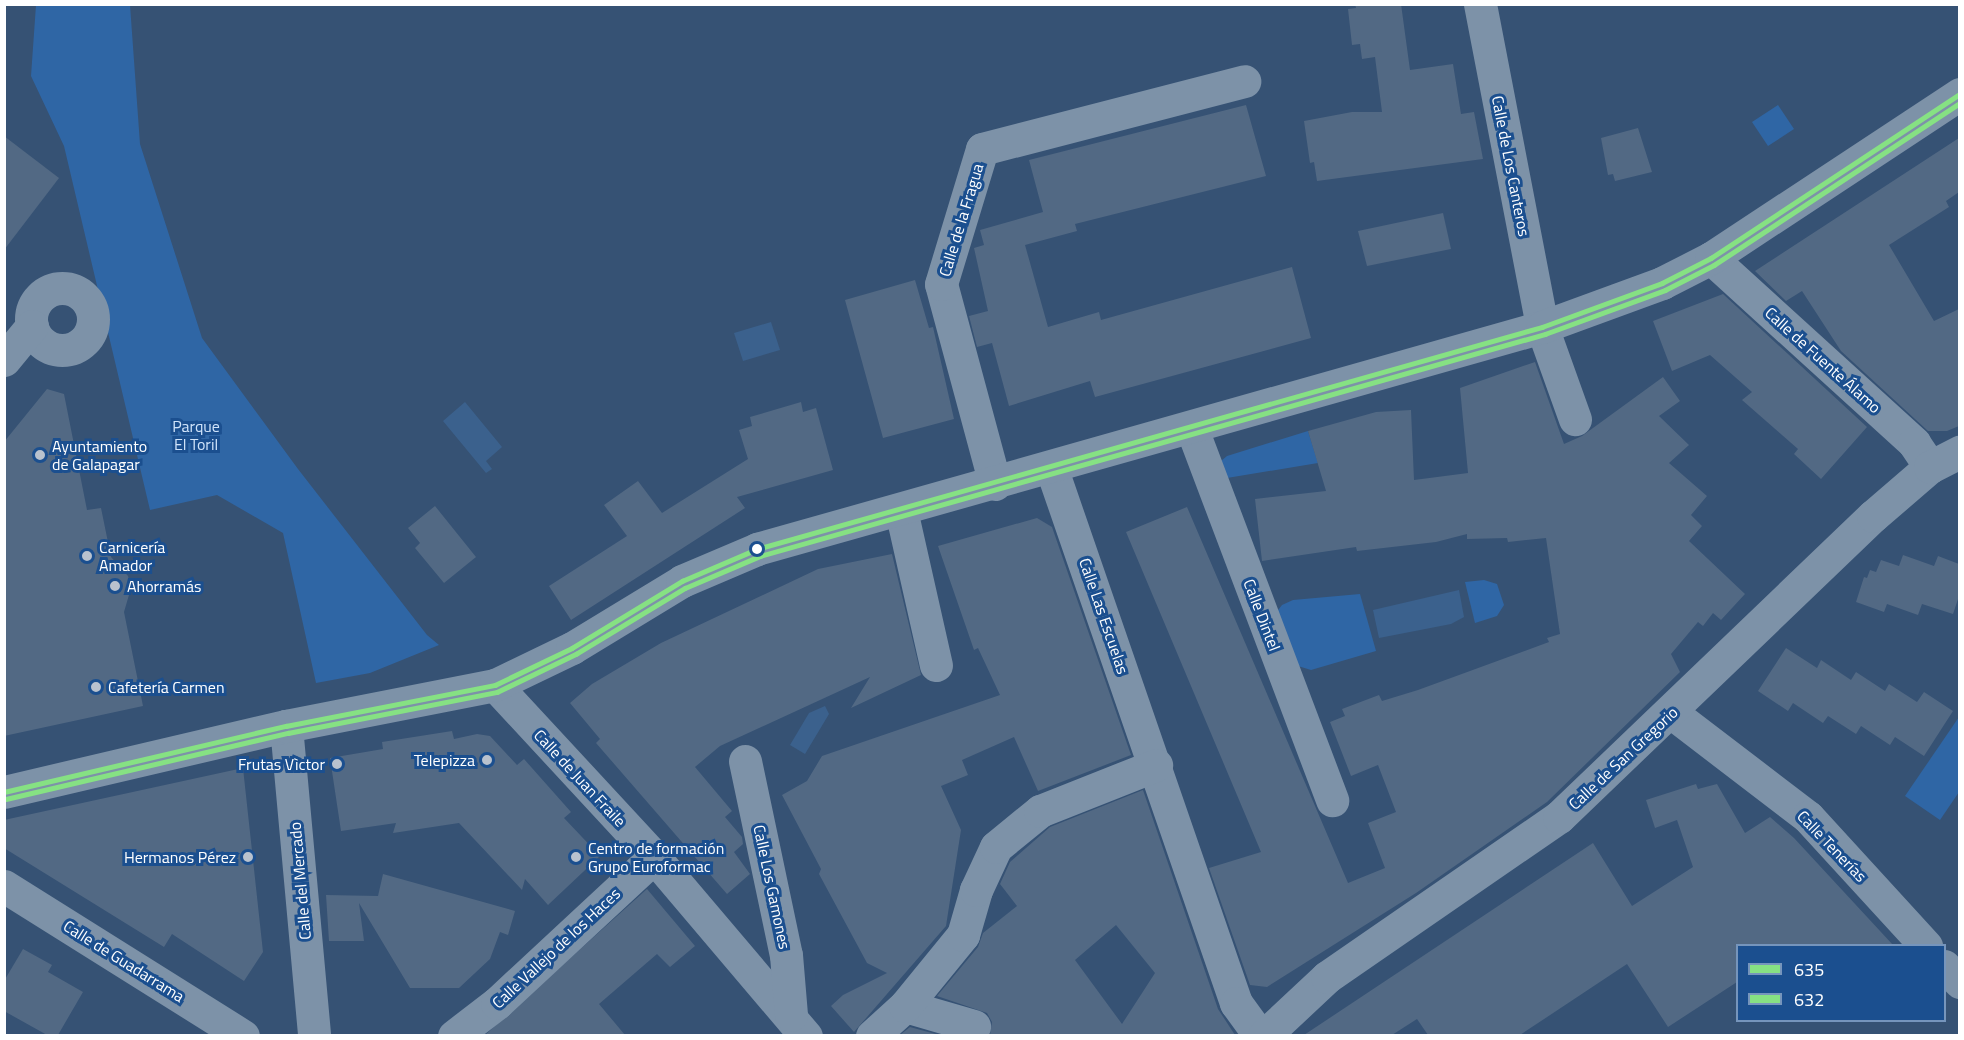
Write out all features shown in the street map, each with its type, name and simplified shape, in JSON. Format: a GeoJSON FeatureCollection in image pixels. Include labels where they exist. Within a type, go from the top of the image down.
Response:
{"type":"FeatureCollection","features":[{"type":"Feature","properties":{"kind":"street","name":"Calle de Los Canteros"},"geometry":{"type":"LineString","coordinates":[[1480,4],[1542,327]]}},
{"type":"Feature","properties":{"kind":"street","name":"Calle de la Fragua"},"geometry":{"type":"LineString","coordinates":[[995,484],[941,284],[982,149],[1244,81]]}},
{"type":"Feature","properties":{"kind":"street"},"geometry":{"type":"LineString","coordinates":[[4,792],[286,726],[495,685],[526,673],[643,603],[716,566],[757,549],[1192,429],[1542,327],[1662,284],[1711,258],[1959,94]]}},
{"type":"Feature","properties":{"kind":"street","name":"Calle de Fuente Álamo"},"geometry":{"type":"LineString","coordinates":[[1711,258],[1914,443],[1930,467]]}},
{"type":"Feature","properties":{"kind":"street"},"geometry":{"type":"LineString","coordinates":[[4,360],[32,326]]}},
{"type":"Feature","properties":{"kind":"street"},"geometry":{"type":"LineString","coordinates":[[1542,327],[1575,419]]}},
{"type":"Feature","properties":{"kind":"street","name":"Calle Dintel"},"geometry":{"type":"LineString","coordinates":[[1192,429],[1332,801]]}},
{"type":"Feature","properties":{"kind":"street","name":"Calle de San Gregorio"},"geometry":{"type":"LineString","coordinates":[[1156,765],[1236,1003],[1262,1035],[1327,977],[1527,843],[1672,713],[1873,516],[1930,467],[1959,452]]}},
{"type":"Feature","properties":{"kind":"street","name":"Calle Las Escuelas"},"geometry":{"type":"LineString","coordinates":[[1051,467],[1156,765]]}},
{"type":"Feature","properties":{"kind":"street"},"geometry":{"type":"LineString","coordinates":[[901,510],[936,664]]}},
{"type":"Feature","properties":{"kind":"street","name":"Calle de Juan Fraile"},"geometry":{"type":"LineString","coordinates":[[495,685],[654,857],[799,1025]]}},
{"type":"Feature","properties":{"kind":"street","name":"Calle Tenerías"},"geometry":{"type":"LineString","coordinates":[[1672,713],[1808,818],[1925,944]]}},
{"type":"Feature","properties":{"kind":"street","name":"Calle del Mercado"},"geometry":{"type":"LineString","coordinates":[[286,726],[314,1035]]}},
{"type":"Feature","properties":{"kind":"street","name":"Calle Los Gamones"},"geometry":{"type":"LineString","coordinates":[[744,761],[799,1025]]}},
{"type":"Feature","properties":{"kind":"street"},"geometry":{"type":"LineString","coordinates":[[872,1035],[905,1006],[963,935],[976,890],[996,847],[1040,812],[1156,765]]}},
{"type":"Feature","properties":{"kind":"street","name":"Calle Vallejo de los Haces"},"geometry":{"type":"LineString","coordinates":[[454,1035],[497,1003],[654,857]]}},
{"type":"Feature","properties":{"kind":"street","name":"Calle de Guadarrama"},"geometry":{"type":"LineString","coordinates":[[4,886],[243,1035]]}},
{"type":"Feature","properties":{"kind":"street"},"geometry":{"type":"LineString","coordinates":[[1946,968],[1959,982]]}},
{"type":"Feature","properties":{"kind":"street"},"geometry":{"type":"LineString","coordinates":[[905,1006],[974,1026]]}},
{"type":"Feature","properties":{"kind":"green space","name":"Parque El Toril"},"geometry":{"type":"Polygon","coordinates":[[[36,5],[130,5],[140,144],[202,338],[298,469],[427,635],[439,645],[370,673],[316,683],[283,533],[217,495],[150,510],[64,146],[31,76],[36,5]]]}},
{"type":"Feature","properties":{"kind":"green space"},"geometry":{"type":"Polygon","coordinates":[[[1778,105],[1794,129],[1768,146],[1752,122],[1778,105]]]}},
{"type":"Feature","properties":{"kind":"green space"},"geometry":{"type":"Polygon","coordinates":[[[1308,431],[1318,463],[1221,479],[1221,461],[1227,456],[1308,431]]]}},
{"type":"Feature","properties":{"kind":"green space"},"geometry":{"type":"Polygon","coordinates":[[[1484,580],[1497,584],[1504,605],[1497,616],[1475,623],[1465,582],[1484,580]]]}},
{"type":"Feature","properties":{"kind":"green space"},"geometry":{"type":"Polygon","coordinates":[[[1360,594],[1376,651],[1311,670],[1298,666],[1275,614],[1282,605],[1293,600],[1360,594]]]}},
{"type":"Feature","properties":{"kind":"green space"},"geometry":{"type":"Polygon","coordinates":[[[1959,717],[1959,792],[1940,820],[1905,796],[1959,717]]]}},
{"type":"Feature","properties":{"kind":"shaded area"},"geometry":{"type":"Polygon","coordinates":[[[771,322],[780,350],[743,361],[734,333],[771,322]]]}},
{"type":"Feature","properties":{"kind":"shaded area"},"geometry":{"type":"Polygon","coordinates":[[[465,402],[502,447],[486,461],[492,469],[486,473],[443,421],[465,402]]]}},
{"type":"Feature","properties":{"kind":"shaded area"},"geometry":{"type":"Polygon","coordinates":[[[1459,590],[1464,617],[1451,624],[1379,638],[1373,610],[1459,590]]]}},
{"type":"Feature","properties":{"kind":"shaded area"},"geometry":{"type":"Polygon","coordinates":[[[825,706],[829,714],[805,754],[790,745],[809,713],[825,706]]]}},
{"type":"Feature","properties":{"kind":"building"},"geometry":{"type":"Polygon","coordinates":[[[1355,4],[1401,4],[1410,70],[1453,64],[1461,114],[1474,112],[1483,159],[1317,181],[1314,162],[1310,163],[1304,121],[1352,112],[1382,112],[1375,57],[1362,59],[1360,44],[1352,45],[1348,9],[1356,8],[1355,4]]]}},
{"type":"Feature","properties":{"kind":"building"},"geometry":{"type":"Polygon","coordinates":[[[1246,105],[1266,176],[1075,224],[1077,231],[1025,245],[1048,327],[1099,312],[1101,320],[1292,267],[1311,338],[1095,397],[1090,381],[1009,406],[992,343],[977,347],[969,316],[988,311],[974,248],[984,245],[980,230],[1043,212],[1029,160],[1246,105]]]}},
{"type":"Feature","properties":{"kind":"building"},"geometry":{"type":"Polygon","coordinates":[[[1638,128],[1652,172],[1615,181],[1613,174],[1608,175],[1601,138],[1638,128]]]}},
{"type":"Feature","properties":{"kind":"building"},"geometry":{"type":"Polygon","coordinates":[[[4,136],[59,178],[4,250],[4,136]]]}},
{"type":"Feature","properties":{"kind":"building"},"geometry":{"type":"Polygon","coordinates":[[[1959,138],[1959,192],[1946,201],[1949,207],[1889,245],[1934,321],[1959,309],[1959,426],[1947,431],[1928,431],[1841,351],[1802,291],[1786,301],[1755,271],[1959,138]]]}},
{"type":"Feature","properties":{"kind":"building"},"geometry":{"type":"Polygon","coordinates":[[[1443,213],[1451,249],[1367,266],[1358,231],[1443,213]]]}},
{"type":"Feature","properties":{"kind":"building"},"geometry":{"type":"Polygon","coordinates":[[[915,280],[929,328],[933,327],[954,419],[883,438],[845,300],[915,280]]]}},
{"type":"Feature","properties":{"kind":"building"},"geometry":{"type":"Polygon","coordinates":[[[1723,294],[1867,427],[1821,479],[1794,454],[1798,449],[1742,400],[1752,392],[1710,355],[1672,371],[1653,321],[1723,294]]]}},
{"type":"Feature","properties":{"kind":"building"},"geometry":{"type":"Polygon","coordinates":[[[1535,362],[1564,444],[1582,436],[1663,377],[1680,401],[1659,416],[1689,445],[1669,463],[1707,496],[1691,515],[1702,526],[1689,541],[1745,594],[1721,620],[1713,613],[1703,626],[1698,622],[1671,654],[1680,672],[1547,802],[1416,893],[1267,987],[1250,985],[1209,868],[1261,852],[1126,532],[1187,507],[1348,883],[1385,868],[1368,823],[1396,812],[1378,765],[1351,776],[1330,722],[1345,716],[1342,709],[1379,695],[1382,701],[1418,690],[1549,642],[1547,638],[1560,634],[1546,538],[1508,542],[1507,538],[1467,539],[1467,534],[1436,542],[1357,551],[1356,547],[1262,561],[1255,499],[1326,491],[1308,431],[1376,412],[1411,410],[1414,480],[1468,473],[1460,388],[1535,362]]]}},
{"type":"Feature","properties":{"kind":"building"},"geometry":{"type":"Polygon","coordinates":[[[47,389],[64,394],[87,510],[101,508],[111,557],[128,576],[131,588],[124,612],[143,706],[4,736],[4,442],[47,389]]]}},
{"type":"Feature","properties":{"kind":"building"},"geometry":{"type":"Polygon","coordinates":[[[801,402],[803,412],[816,408],[833,470],[737,497],[745,508],[571,620],[549,586],[627,536],[604,505],[638,481],[662,513],[748,459],[739,430],[752,426],[750,417],[801,402]]]}},
{"type":"Feature","properties":{"kind":"building"},"geometry":{"type":"Polygon","coordinates":[[[435,506],[476,557],[444,583],[415,548],[420,543],[408,528],[435,506]]]}},
{"type":"Feature","properties":{"kind":"building"},"geometry":{"type":"Polygon","coordinates":[[[1037,518],[1052,527],[1131,755],[1038,791],[1014,737],[962,760],[968,775],[941,786],[961,830],[946,926],[854,1032],[831,1006],[843,995],[887,973],[867,963],[819,874],[821,869],[782,795],[807,781],[822,756],[1000,695],[978,648],[974,650],[938,546],[1037,518]]]}},
{"type":"Feature","properties":{"kind":"building"},"geometry":{"type":"Polygon","coordinates":[[[892,554],[921,675],[851,708],[870,677],[720,746],[695,767],[732,811],[725,817],[742,837],[743,844],[734,852],[750,874],[727,894],[596,743],[600,739],[570,703],[592,684],[661,643],[818,569],[892,554]]]}},
{"type":"Feature","properties":{"kind":"building"},"geometry":{"type":"Polygon","coordinates":[[[1903,555],[1934,566],[1938,556],[1959,564],[1959,596],[1953,614],[1922,604],[1918,615],[1887,604],[1884,612],[1856,602],[1864,577],[1867,578],[1870,570],[1876,572],[1881,560],[1899,566],[1903,555]]]}},
{"type":"Feature","properties":{"kind":"building"},"geometry":{"type":"Polygon","coordinates":[[[1786,648],[1817,668],[1821,660],[1851,680],[1856,672],[1885,691],[1889,684],[1917,702],[1924,692],[1953,711],[1924,756],[1895,737],[1890,745],[1861,726],[1856,734],[1828,716],[1823,723],[1793,703],[1788,711],[1758,691],[1786,648]]]}},
{"type":"Feature","properties":{"kind":"building"},"geometry":{"type":"Polygon","coordinates":[[[452,731],[454,739],[477,734],[490,736],[517,765],[524,759],[571,812],[564,818],[600,856],[548,905],[525,879],[522,890],[459,823],[393,833],[396,823],[341,831],[330,758],[383,749],[382,742],[452,731]]]}},
{"type":"Feature","properties":{"kind":"building"},"geometry":{"type":"Polygon","coordinates":[[[243,768],[263,952],[244,981],[172,934],[164,947],[4,848],[4,820],[243,768]]]}},
{"type":"Feature","properties":{"kind":"building"},"geometry":{"type":"Polygon","coordinates":[[[1696,784],[1698,789],[1717,784],[1745,833],[1770,817],[1794,838],[1892,944],[1736,944],[1736,983],[1668,1027],[1627,964],[1520,1035],[1428,1035],[1417,1019],[1392,1035],[1304,1035],[1593,843],[1632,906],[1693,867],[1677,820],[1655,828],[1646,800],[1696,784]]]}},
{"type":"Feature","properties":{"kind":"building"},"geometry":{"type":"Polygon","coordinates":[[[1143,790],[1218,1009],[1235,1035],[990,1035],[992,1022],[987,1013],[937,996],[978,947],[983,933],[1017,906],[1000,884],[1010,862],[1050,827],[1143,790]],[[1116,925],[1075,960],[1122,1024],[1155,973],[1116,925]]]}},
{"type":"Feature","properties":{"kind":"building"},"geometry":{"type":"Polygon","coordinates":[[[383,874],[515,911],[508,935],[500,932],[490,959],[459,988],[410,988],[359,903],[364,941],[329,941],[326,895],[378,896],[383,874]]]}},
{"type":"Feature","properties":{"kind":"building"},"geometry":{"type":"Polygon","coordinates":[[[647,889],[695,946],[670,967],[657,954],[599,1004],[625,1035],[485,1035],[647,889]]]}},
{"type":"Feature","properties":{"kind":"building"},"geometry":{"type":"Polygon","coordinates":[[[23,949],[52,965],[48,972],[83,992],[58,1035],[47,1035],[4,1011],[4,981],[23,949]]]}},
{"type":"Feature","properties":{"kind":"building"},"geometry":{"type":"Polygon","coordinates":[[[910,1027],[939,1035],[900,1035],[910,1027]]]}},
{"type":"Feature","properties":{"kind":"transit line","name":"635"},"geometry":{"type":"LineString","coordinates":[[4,792],[286,726],[495,685],[572,648],[682,581],[757,549],[1542,327],[1662,283],[1711,258],[1960,94]]}},
{"type":"Feature","properties":{"kind":"transit line","name":"632"},"geometry":{"type":"LineString","coordinates":[[6,799],[288,733],[497,692],[576,654],[685,588],[760,556],[1545,334],[1665,290],[1714,265],[1960,103]]}},
{"type":"Feature","properties":{"kind":"place","name":"Ayuntamiento de Galapagar"},"geometry":{"type":"Point","coordinates":[40,455]}},
{"type":"Feature","properties":{"kind":"place","name":"Carnicería Amador"},"geometry":{"type":"Point","coordinates":[87,556]}},
{"type":"Feature","properties":{"kind":"place","name":"Ahorramás"},"geometry":{"type":"Point","coordinates":[115,586]}},
{"type":"Feature","properties":{"kind":"place","name":"Cafetería Carmen"},"geometry":{"type":"Point","coordinates":[96,687]}},
{"type":"Feature","properties":{"kind":"place","name":"Telepizza"},"geometry":{"type":"Point","coordinates":[487,760]}},
{"type":"Feature","properties":{"kind":"place","name":"Frutas Vìctor"},"geometry":{"type":"Point","coordinates":[337,764]}},
{"type":"Feature","properties":{"kind":"place","name":"Hermanos Pérez"},"geometry":{"type":"Point","coordinates":[248,857]}},
{"type":"Feature","properties":{"kind":"place","name":"Centro de formación Grupo Euroformac"},"geometry":{"type":"Point","coordinates":[576,857]}}]}
